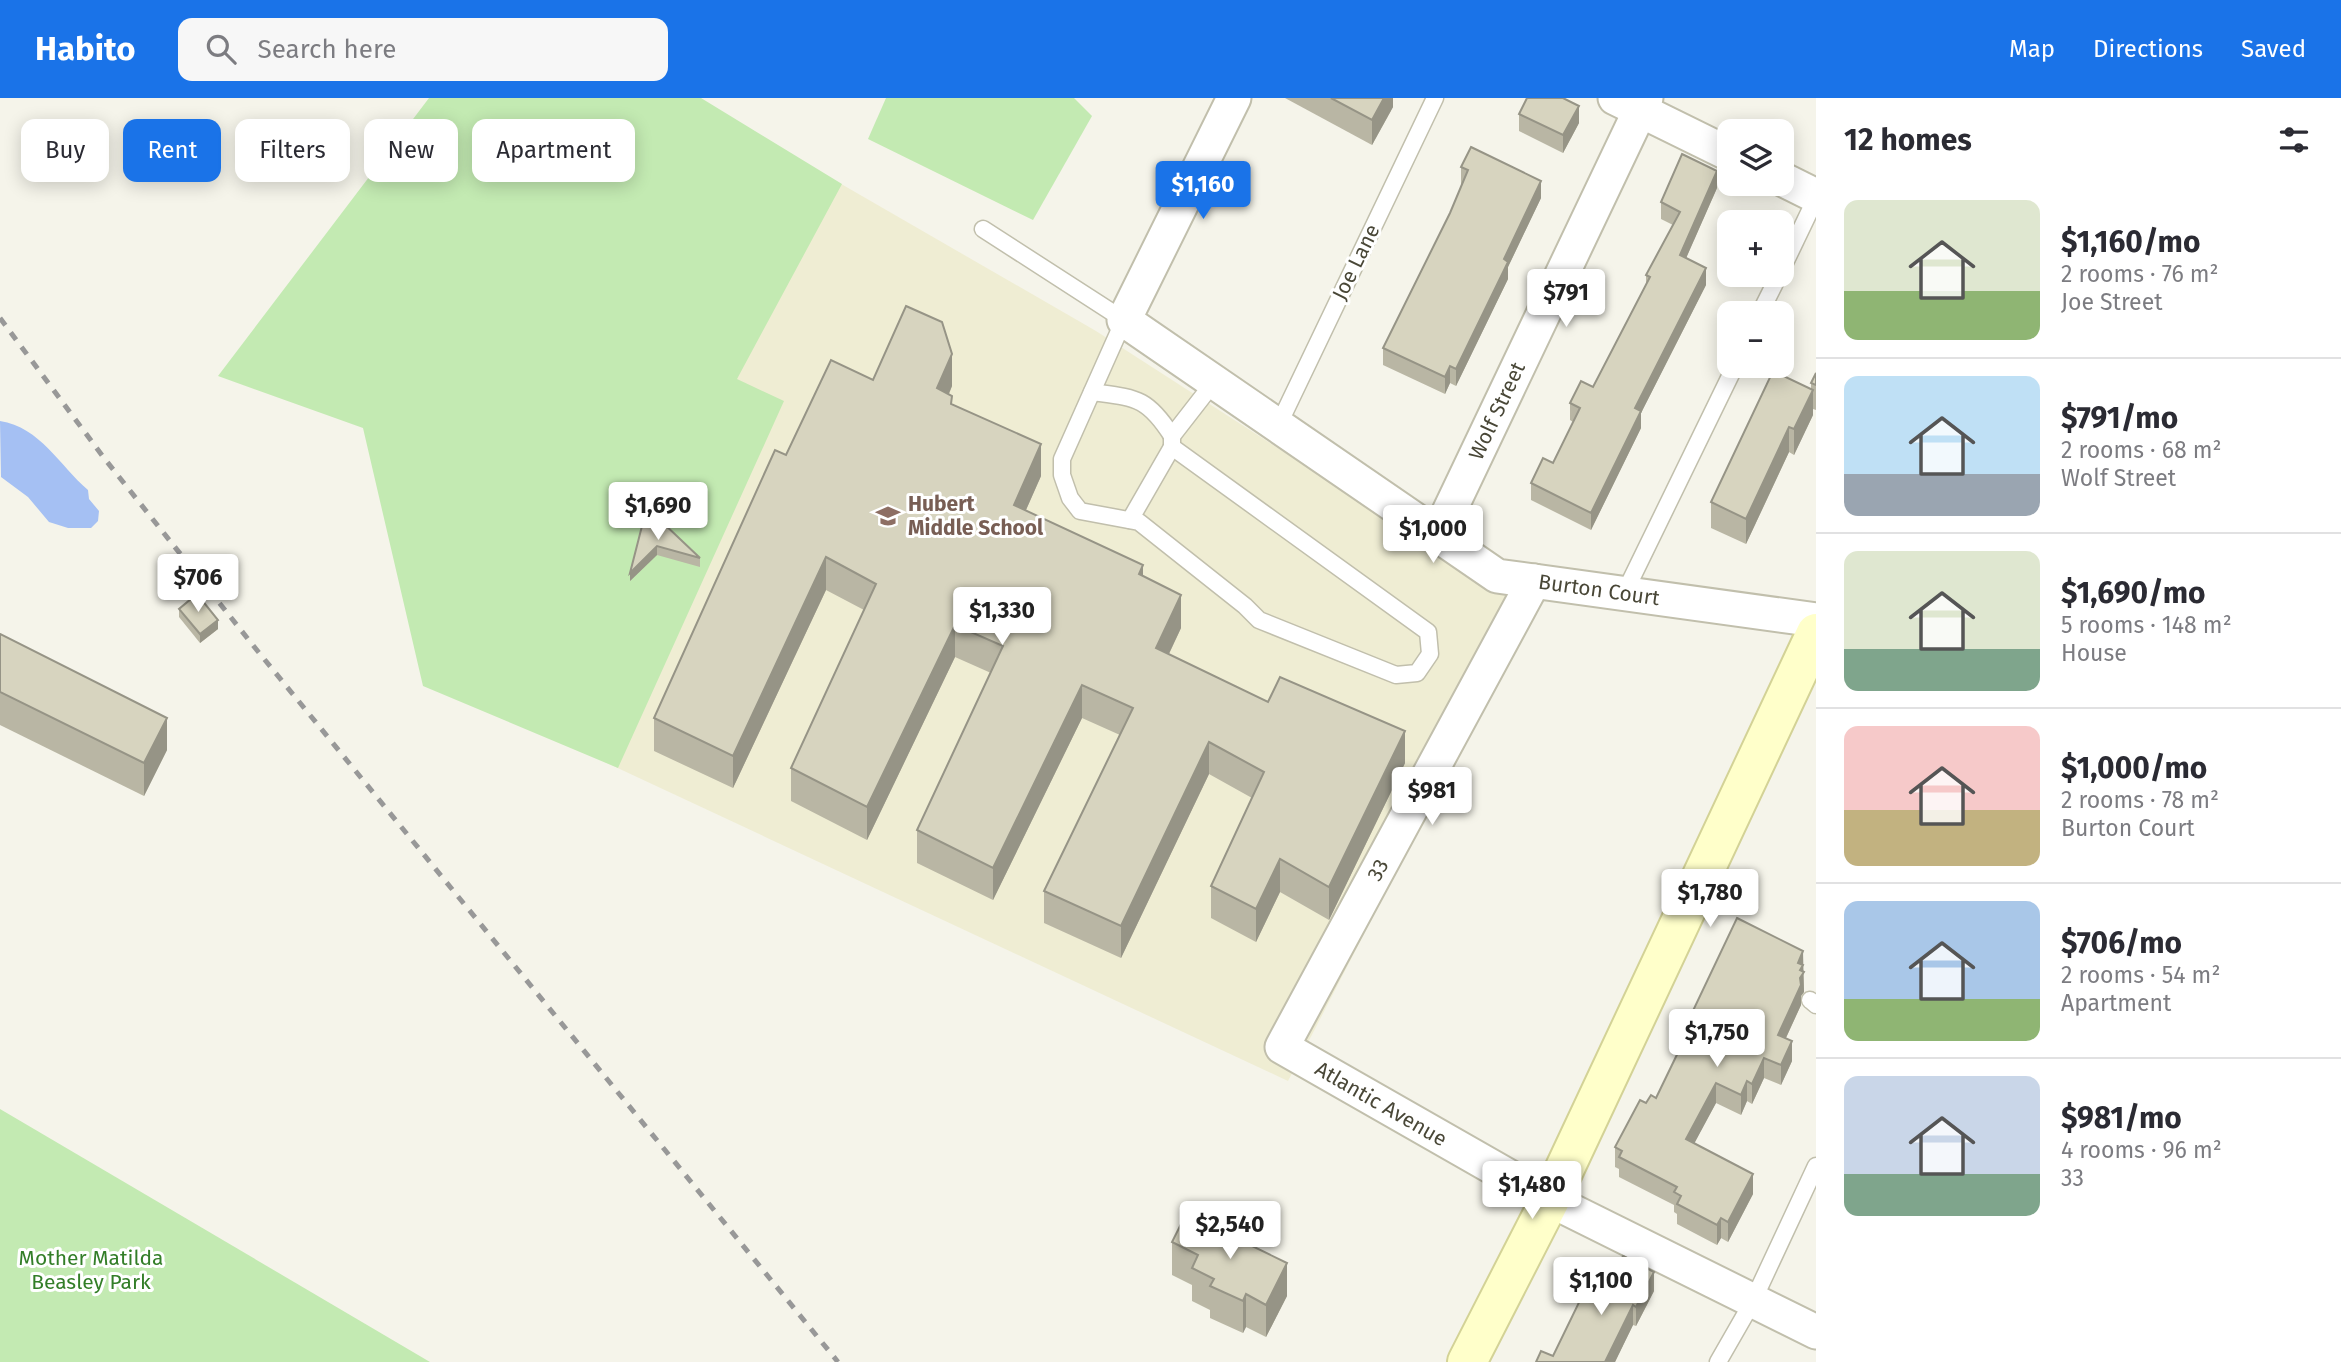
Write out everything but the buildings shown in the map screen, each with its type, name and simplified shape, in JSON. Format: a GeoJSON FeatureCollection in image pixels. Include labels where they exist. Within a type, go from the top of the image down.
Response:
{"type":"FeatureCollection","features":[{"type":"Feature","properties":{"kind":"main road"},"geometry":{"type":"LineString","coordinates":[[1467,1362],[1549,1200],[1816,632]]}},
{"type":"Feature","properties":{"kind":"street"},"geometry":{"type":"LineString","coordinates":[[1124,320],[1234,98]]}},
{"type":"Feature","properties":{"kind":"street"},"geometry":{"type":"LineString","coordinates":[[1634,102],[1717,147]]}},
{"type":"Feature","properties":{"kind":"street","name":"Wolf Street"},"geometry":{"type":"LineString","coordinates":[[1438,536],[1634,102]]}},
{"type":"Feature","properties":{"kind":"street"},"geometry":{"type":"LineString","coordinates":[[1794,186],[1816,197]]}},
{"type":"Feature","properties":{"kind":"street","name":"Burton Court"},"geometry":{"type":"LineString","coordinates":[[1124,320],[1497,576],[1816,620]]}},
{"type":"Feature","properties":{"kind":"street","name":"33"},"geometry":{"type":"LineString","coordinates":[[1282,1047],[1534,581]]}},
{"type":"Feature","properties":{"kind":"street","name":"Atlantic Avenue"},"geometry":{"type":"LineString","coordinates":[[1282,1047],[1549,1200],[1816,1332]]}},
{"type":"Feature","properties":{"kind":"lane","name":"Joe Lane"},"geometry":{"type":"LineString","coordinates":[[1278,426],[1435,98]]}},
{"type":"Feature","properties":{"kind":"lane"},"geometry":{"type":"LineString","coordinates":[[1794,244],[1816,197]]}},
{"type":"Feature","properties":{"kind":"lane"},"geometry":{"type":"LineString","coordinates":[[983,229],[1124,320],[1062,459],[1062,475],[1069,498],[1080,511],[1139,522],[1259,620],[1396,676],[1417,673],[1430,654],[1429,632],[1172,441],[1151,406],[1132,398],[1092,392]]}},
{"type":"Feature","properties":{"kind":"lane"},"geometry":{"type":"LineString","coordinates":[[1624,594],[1729,378]]}},
{"type":"Feature","properties":{"kind":"lane"},"geometry":{"type":"LineString","coordinates":[[1130,520],[1172,441],[1214,382]]}},
{"type":"Feature","properties":{"kind":"lane"},"geometry":{"type":"LineString","coordinates":[[1718,1362],[1753,1301],[1816,1166]]}},
{"type":"Feature","properties":{"kind":"shaded area","name":"Hubert Middle School"},"geometry":{"type":"Polygon","coordinates":[[[692,98],[1096,331],[1531,611],[1288,1081],[427,679],[692,98]]]}},
{"type":"Feature","properties":{"kind":"green space"},"geometry":{"type":"Polygon","coordinates":[[[429,98],[701,98],[842,184],[737,379],[784,401],[618,768],[423,686],[363,428],[218,376],[365,182],[458,182],[458,119],[413,119],[429,98]]]}},
{"type":"Feature","properties":{"kind":"green space"},"geometry":{"type":"Polygon","coordinates":[[[886,98],[1074,98],[1092,116],[1033,220],[868,139],[886,98]]]}},
{"type":"Feature","properties":{"kind":"green space","name":"Mother Matilda Beasley Park"},"geometry":{"type":"Polygon","coordinates":[[[0,1109],[430,1362],[0,1362],[0,1109]]]}},
{"type":"Feature","properties":{"kind":"water"},"geometry":{"type":"Polygon","coordinates":[[[0,421],[27,431],[38,439],[88,490],[89,499],[99,511],[98,521],[91,528],[68,528],[49,522],[28,497],[1,477],[0,421]]]}},
{"type":"Feature","properties":{"kind":"railway"},"geometry":{"type":"LineString","coordinates":[[0,318],[104,458],[256,649],[838,1362]]}},
{"type":"Feature","properties":{"kind":"place","name":"Hubert Middle School"},"geometry":{"type":"Point","coordinates":[888,516]}}]}
